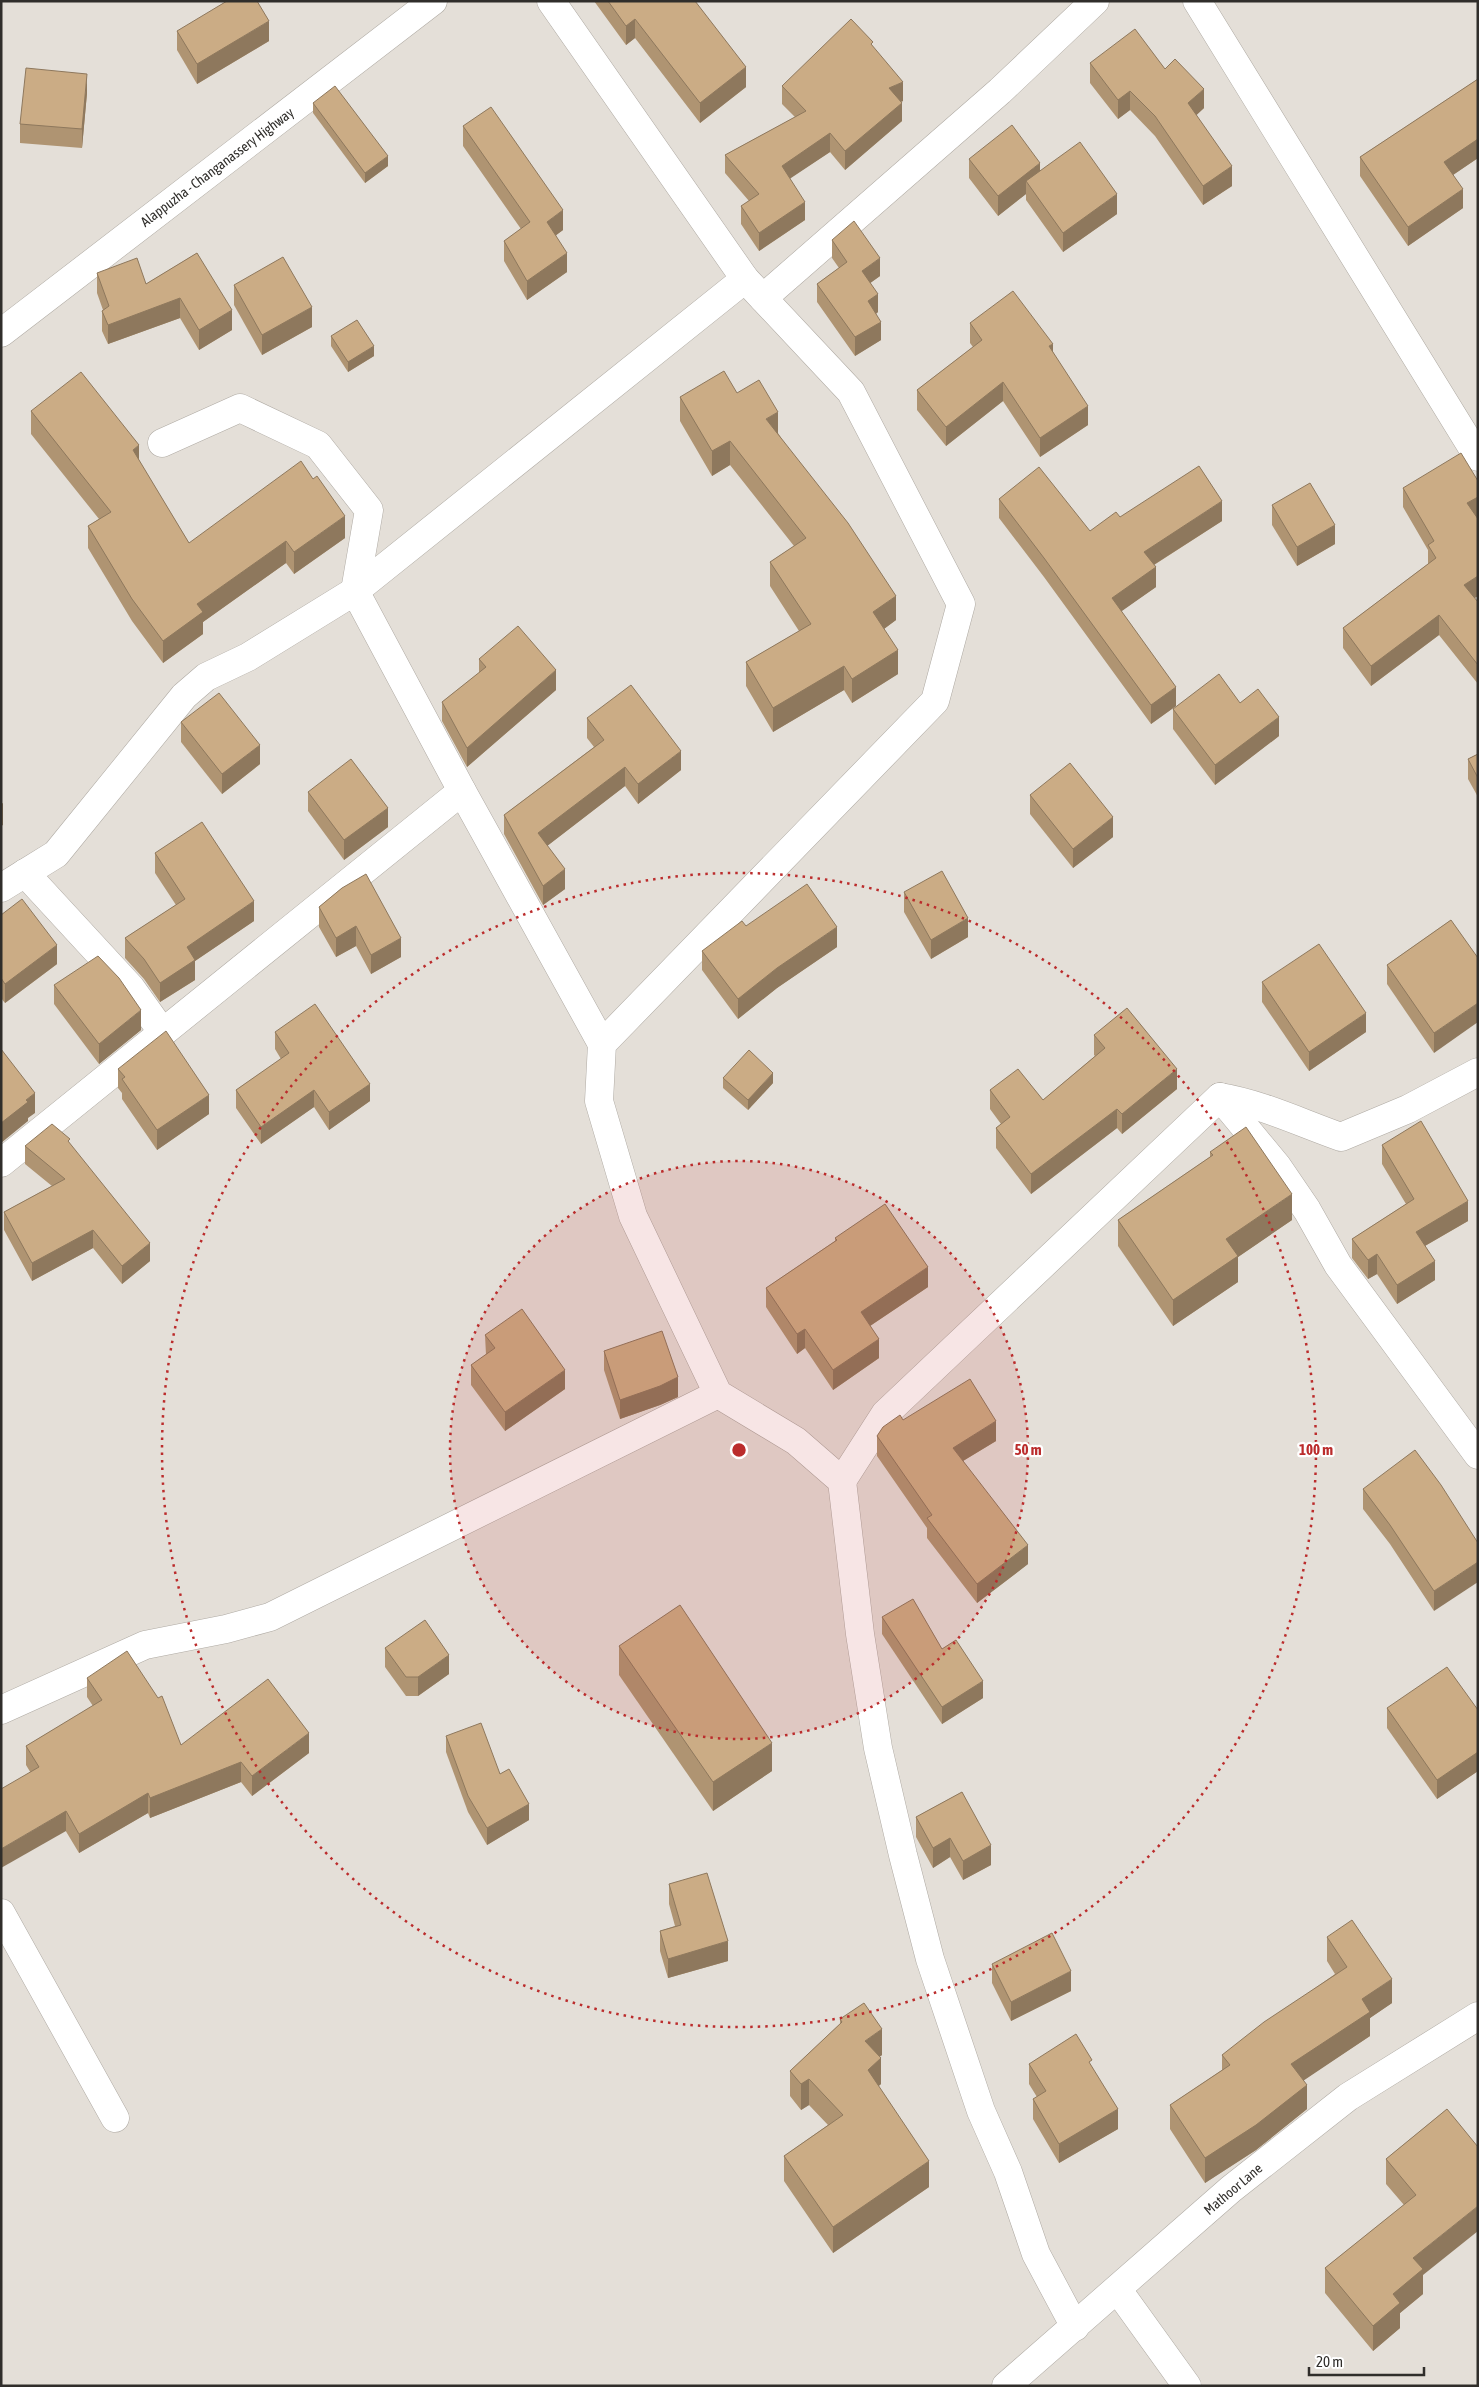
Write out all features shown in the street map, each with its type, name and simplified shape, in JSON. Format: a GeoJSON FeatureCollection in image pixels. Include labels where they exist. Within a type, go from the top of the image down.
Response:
{"type":"FeatureCollection","features":[{"type":"Feature","properties":{"kind":"street","name":"Alappuzha - Changanassery Highway"},"geometry":{"type":"LineString","coordinates":[[1,333],[433,1]]}},
{"type":"Feature","properties":{"kind":"street"},"geometry":{"type":"LineString","coordinates":[[551,1],[754,288],[851,392],[961,604],[935,701],[602,1044]]}},
{"type":"Feature","properties":{"kind":"street"},"geometry":{"type":"LineString","coordinates":[[1,888],[56,854],[184,696],[206,677],[248,656],[355,590],[754,288],[1000,91],[1095,1]]}},
{"type":"Feature","properties":{"kind":"street"},"geometry":{"type":"LineString","coordinates":[[1197,1],[1478,457]]}},
{"type":"Feature","properties":{"kind":"street"},"geometry":{"type":"LineString","coordinates":[[162,443],[240,408],[318,446],[369,510],[355,590],[462,792],[602,1044],[599,1101],[633,1216],[718,1394],[796,1441],[842,1481]]}},
{"type":"Feature","properties":{"kind":"street"},"geometry":{"type":"LineString","coordinates":[[1,1163],[462,792]]}},
{"type":"Feature","properties":{"kind":"street"},"geometry":{"type":"LineString","coordinates":[[25,873],[131,988],[163,1033]]}},
{"type":"Feature","properties":{"kind":"street"},"geometry":{"type":"LineString","coordinates":[[1220,1097],[1249,1102],[1290,1120],[1341,1137],[1408,1109],[1478,1072]]}},
{"type":"Feature","properties":{"kind":"street"},"geometry":{"type":"LineString","coordinates":[[1220,1097],[1277,1166],[1307,1210],[1338,1265],[1478,1455]]}},
{"type":"Feature","properties":{"kind":"street"},"geometry":{"type":"LineString","coordinates":[[1075,2327],[1036,2254],[1008,2172],[981,2111],[930,1959],[878,1748],[860,1634],[842,1481],[885,1414],[1220,1097]]}},
{"type":"Feature","properties":{"kind":"street"},"geometry":{"type":"LineString","coordinates":[[1,1710],[145,1645],[226,1629],[270,1617],[718,1394]]}},
{"type":"Feature","properties":{"kind":"street"},"geometry":{"type":"LineString","coordinates":[[1,1912],[115,2118]]}},
{"type":"Feature","properties":{"kind":"street","name":"Mathoor Lane"},"geometry":{"type":"LineString","coordinates":[[1006,2386],[1118,2290],[1231,2189],[1348,2097],[1478,2016]]}},
{"type":"Feature","properties":{"kind":"street"},"geometry":{"type":"LineString","coordinates":[[1118,2290],[1188,2386]]}},
{"type":"Feature","properties":{"kind":"building"},"geometry":{"type":"Polygon","coordinates":[[[227,1],[257,1],[269,21],[197,64],[177,31],[227,1]]]}},
{"type":"Feature","properties":{"kind":"building"},"geometry":{"type":"Polygon","coordinates":[[[608,1],[695,1],[746,67],[700,103],[635,19],[626,26],[608,1]]]}},
{"type":"Feature","properties":{"kind":"building"},"geometry":{"type":"Polygon","coordinates":[[[851,19],[873,42],[871,44],[903,82],[889,88],[902,103],[845,151],[830,133],[782,166],[805,202],[759,233],[741,206],[759,194],[725,155],[806,111],[782,86],[851,19]]]}},
{"type":"Feature","properties":{"kind":"building"},"geometry":{"type":"Polygon","coordinates":[[[1135,29],[1165,69],[1175,59],[1204,89],[1188,103],[1232,166],[1203,186],[1155,116],[1130,91],[1118,100],[1090,63],[1135,29]]]}},
{"type":"Feature","properties":{"kind":"building"},"geometry":{"type":"Polygon","coordinates":[[[26,68],[87,74],[82,129],[20,124],[26,68]]]}},
{"type":"Feature","properties":{"kind":"building"},"geometry":{"type":"Polygon","coordinates":[[[1478,79],[1478,139],[1444,162],[1463,189],[1408,227],[1360,157],[1478,79]]]}},
{"type":"Feature","properties":{"kind":"building"},"geometry":{"type":"Polygon","coordinates":[[[335,86],[388,156],[365,173],[313,103],[335,86]]]}},
{"type":"Feature","properties":{"kind":"building"},"geometry":{"type":"Polygon","coordinates":[[[491,107],[563,210],[547,222],[567,253],[527,281],[504,241],[530,222],[463,126],[491,107]]]}},
{"type":"Feature","properties":{"kind":"building"},"geometry":{"type":"Polygon","coordinates":[[[1012,125],[1040,163],[998,196],[969,159],[1012,125]]]}},
{"type":"Feature","properties":{"kind":"building"},"geometry":{"type":"Polygon","coordinates":[[[1080,142],[1117,194],[1063,233],[1026,181],[1080,142]]]}},
{"type":"Feature","properties":{"kind":"building"},"geometry":{"type":"Polygon","coordinates":[[[854,221],[880,258],[862,271],[878,294],[868,301],[881,322],[855,337],[817,284],[847,262],[832,240],[854,221]]]}},
{"type":"Feature","properties":{"kind":"building"},"geometry":{"type":"Polygon","coordinates":[[[197,253],[232,310],[199,330],[180,298],[108,325],[102,311],[109,306],[97,273],[137,258],[146,284],[197,253]]]}},
{"type":"Feature","properties":{"kind":"building"},"geometry":{"type":"Polygon","coordinates":[[[283,257],[312,307],[262,335],[234,285],[283,257]]]}},
{"type":"Feature","properties":{"kind":"building"},"geometry":{"type":"Polygon","coordinates":[[[1013,291],[1053,344],[1049,346],[1088,406],[1040,438],[1003,382],[946,427],[917,390],[982,340],[970,323],[1013,291]]]}},
{"type":"Feature","properties":{"kind":"building"},"geometry":{"type":"Polygon","coordinates":[[[357,320],[374,346],[348,362],[331,336],[357,320]]]}},
{"type":"Feature","properties":{"kind":"building"},"geometry":{"type":"Polygon","coordinates":[[[724,371],[737,393],[759,380],[778,412],[766,419],[848,523],[896,596],[873,612],[898,650],[852,679],[844,666],[773,708],[746,662],[811,624],[770,562],[806,538],[730,441],[712,451],[680,397],[724,371]]]}},
{"type":"Feature","properties":{"kind":"building"},"geometry":{"type":"Polygon","coordinates":[[[81,372],[139,445],[133,450],[189,543],[301,461],[313,479],[317,476],[345,516],[294,552],[286,541],[197,604],[203,612],[163,641],[132,599],[88,526],[111,512],[31,411],[81,372]]]}},
{"type":"Feature","properties":{"kind":"building"},"geometry":{"type":"Polygon","coordinates":[[[1461,453],[1478,481],[1478,497],[1467,503],[1478,519],[1478,576],[1464,585],[1478,602],[1478,665],[1439,615],[1371,666],[1343,628],[1436,558],[1428,545],[1434,541],[1403,488],[1461,453]]]}},
{"type":"Feature","properties":{"kind":"building"},"geometry":{"type":"Polygon","coordinates":[[[1199,466],[1222,501],[1144,552],[1156,567],[1112,598],[1176,687],[1151,705],[999,499],[1039,467],[1090,531],[1116,512],[1120,517],[1199,466]]]}},
{"type":"Feature","properties":{"kind":"building"},"geometry":{"type":"Polygon","coordinates":[[[1310,483],[1335,525],[1297,547],[1272,505],[1310,483]]]}},
{"type":"Feature","properties":{"kind":"building"},"geometry":{"type":"Polygon","coordinates":[[[518,626],[556,670],[467,748],[442,702],[486,667],[479,659],[518,626]]]}},
{"type":"Feature","properties":{"kind":"building"},"geometry":{"type":"Polygon","coordinates":[[[1219,674],[1240,703],[1258,689],[1279,717],[1215,765],[1173,709],[1219,674]]]}},
{"type":"Feature","properties":{"kind":"building"},"geometry":{"type":"Polygon","coordinates":[[[631,685],[681,751],[638,784],[625,767],[538,833],[565,869],[543,886],[504,815],[604,740],[587,718],[631,685]]]}},
{"type":"Feature","properties":{"kind":"building"},"geometry":{"type":"Polygon","coordinates":[[[219,693],[260,745],[222,774],[181,722],[219,693]]]}},
{"type":"Feature","properties":{"kind":"building"},"geometry":{"type":"Polygon","coordinates":[[[1478,754],[1478,778],[1468,759],[1478,754]]]}},
{"type":"Feature","properties":{"kind":"building"},"geometry":{"type":"Polygon","coordinates":[[[351,759],[388,808],[344,840],[308,792],[351,759]]]}},
{"type":"Feature","properties":{"kind":"building"},"geometry":{"type":"Polygon","coordinates":[[[1070,763],[1113,817],[1073,849],[1030,795],[1070,763]]]}},
{"type":"Feature","properties":{"kind":"building"},"geometry":{"type":"Polygon","coordinates":[[[202,822],[254,901],[187,947],[195,960],[160,983],[144,959],[125,938],[185,899],[155,853],[202,822]]]}},
{"type":"Feature","properties":{"kind":"building"},"geometry":{"type":"Polygon","coordinates":[[[942,871],[968,918],[931,940],[904,892],[942,871]]]}},
{"type":"Feature","properties":{"kind":"building"},"geometry":{"type":"Polygon","coordinates":[[[366,874],[401,938],[371,955],[356,926],[336,938],[319,907],[342,888],[366,874]]]}},
{"type":"Feature","properties":{"kind":"building"},"geometry":{"type":"Polygon","coordinates":[[[807,884],[837,927],[777,968],[738,999],[702,951],[742,921],[746,926],[807,884]]]}},
{"type":"Feature","properties":{"kind":"building"},"geometry":{"type":"Polygon","coordinates":[[[22,899],[57,945],[5,984],[1,978],[1,915],[22,899]]]}},
{"type":"Feature","properties":{"kind":"building"},"geometry":{"type":"Polygon","coordinates":[[[1451,920],[1478,958],[1478,1003],[1434,1033],[1387,965],[1451,920]]]}},
{"type":"Feature","properties":{"kind":"building"},"geometry":{"type":"Polygon","coordinates":[[[1319,944],[1366,1013],[1309,1052],[1262,982],[1319,944]]]}},
{"type":"Feature","properties":{"kind":"building"},"geometry":{"type":"Polygon","coordinates":[[[98,956],[119,978],[141,1010],[99,1044],[54,985],[98,956]]]}},
{"type":"Feature","properties":{"kind":"building"},"geometry":{"type":"Polygon","coordinates":[[[315,1004],[370,1084],[329,1112],[314,1090],[261,1127],[236,1090],[289,1053],[275,1032],[315,1004]]]}},
{"type":"Feature","properties":{"kind":"building"},"geometry":{"type":"Polygon","coordinates":[[[1127,1008],[1177,1069],[1122,1114],[1117,1109],[1031,1174],[996,1128],[1010,1117],[990,1090],[1018,1069],[1043,1100],[1105,1048],[1094,1035],[1127,1008]]]}},
{"type":"Feature","properties":{"kind":"building"},"geometry":{"type":"Polygon","coordinates":[[[166,1031],[209,1095],[157,1130],[122,1079],[125,1077],[118,1069],[166,1031]]]}},
{"type":"Feature","properties":{"kind":"building"},"geometry":{"type":"Polygon","coordinates":[[[1,1049],[35,1093],[26,1100],[28,1102],[1,1123],[1,1049]]]}},
{"type":"Feature","properties":{"kind":"building"},"geometry":{"type":"Polygon","coordinates":[[[749,1050],[773,1073],[748,1100],[723,1078],[749,1050]]]}},
{"type":"Feature","properties":{"kind":"building"},"geometry":{"type":"Polygon","coordinates":[[[1421,1121],[1468,1201],[1416,1232],[1435,1261],[1397,1285],[1377,1254],[1368,1260],[1352,1239],[1414,1199],[1382,1145],[1421,1121]]]}},
{"type":"Feature","properties":{"kind":"building"},"geometry":{"type":"Polygon","coordinates":[[[52,1124],[70,1139],[68,1141],[150,1243],[122,1266],[93,1230],[32,1263],[4,1212],[65,1179],[25,1146],[52,1124]]]}},
{"type":"Feature","properties":{"kind":"building"},"geometry":{"type":"Polygon","coordinates":[[[1246,1127],[1292,1194],[1226,1239],[1238,1256],[1173,1300],[1118,1220],[1213,1155],[1210,1152],[1246,1127]]]}},
{"type":"Feature","properties":{"kind":"building"},"geometry":{"type":"Polygon","coordinates":[[[885,1204],[928,1267],[861,1312],[879,1339],[833,1370],[805,1329],[797,1334],[766,1288],[837,1240],[835,1238],[885,1204]]]}},
{"type":"Feature","properties":{"kind":"building"},"geometry":{"type":"Polygon","coordinates":[[[522,1309],[565,1370],[505,1412],[471,1365],[495,1348],[485,1335],[522,1309]]]}},
{"type":"Feature","properties":{"kind":"building"},"geometry":{"type":"Polygon","coordinates":[[[662,1331],[678,1377],[660,1386],[620,1400],[604,1351],[662,1331]]]}},
{"type":"Feature","properties":{"kind":"building"},"geometry":{"type":"Polygon","coordinates":[[[970,1379],[996,1421],[953,1448],[1028,1545],[977,1584],[927,1518],[932,1515],[877,1436],[883,1427],[900,1415],[903,1420],[970,1379]]]}},
{"type":"Feature","properties":{"kind":"building"},"geometry":{"type":"Polygon","coordinates":[[[1415,1450],[1441,1485],[1478,1543],[1478,1562],[1434,1591],[1390,1525],[1363,1489],[1415,1450]]]}},
{"type":"Feature","properties":{"kind":"building"},"geometry":{"type":"Polygon","coordinates":[[[913,1599],[942,1649],[956,1640],[983,1681],[942,1707],[882,1617],[913,1599]]]}},
{"type":"Feature","properties":{"kind":"building"},"geometry":{"type":"Polygon","coordinates":[[[680,1605],[772,1743],[713,1782],[619,1646],[680,1605]]]}},
{"type":"Feature","properties":{"kind":"building"},"geometry":{"type":"Polygon","coordinates":[[[425,1620],[449,1655],[418,1677],[406,1677],[385,1648],[425,1620]]]}},
{"type":"Feature","properties":{"kind":"building"},"geometry":{"type":"Polygon","coordinates":[[[127,1651],[158,1698],[162,1696],[181,1745],[268,1679],[309,1733],[252,1776],[241,1762],[150,1798],[148,1793],[79,1834],[66,1811],[1,1849],[1,1789],[39,1767],[26,1746],[102,1700],[87,1678],[127,1651]]]}},
{"type":"Feature","properties":{"kind":"building"},"geometry":{"type":"Polygon","coordinates":[[[1447,1667],[1478,1710],[1478,1752],[1437,1780],[1387,1708],[1447,1667]]]}},
{"type":"Feature","properties":{"kind":"building"},"geometry":{"type":"Polygon","coordinates":[[[481,1723],[500,1774],[509,1769],[529,1804],[487,1828],[468,1796],[446,1736],[481,1723]]]}},
{"type":"Feature","properties":{"kind":"building"},"geometry":{"type":"Polygon","coordinates":[[[962,1792],[991,1845],[963,1861],[950,1838],[933,1848],[916,1817],[962,1792]]]}},
{"type":"Feature","properties":{"kind":"building"},"geometry":{"type":"Polygon","coordinates":[[[707,1873],[728,1941],[668,1959],[660,1931],[681,1925],[669,1884],[707,1873]]]}},
{"type":"Feature","properties":{"kind":"building"},"geometry":{"type":"Polygon","coordinates":[[[1352,1920],[1392,1979],[1362,1999],[1370,2012],[1291,2064],[1307,2085],[1256,2125],[1205,2158],[1170,2105],[1230,2065],[1222,2055],[1264,2022],[1347,1967],[1327,1937],[1352,1920]]]}},
{"type":"Feature","properties":{"kind":"building"},"geometry":{"type":"Polygon","coordinates":[[[1052,1933],[1071,1971],[1011,2002],[992,1964],[1052,1933]]]}},
{"type":"Feature","properties":{"kind":"building"},"geometry":{"type":"Polygon","coordinates":[[[864,2003],[882,2029],[865,2041],[881,2058],[868,2070],[929,2161],[833,2227],[784,2156],[843,2115],[809,2079],[801,2084],[790,2071],[842,2022],[840,2019],[864,2003]]]}},
{"type":"Feature","properties":{"kind":"building"},"geometry":{"type":"Polygon","coordinates":[[[1076,2034],[1092,2060],[1089,2062],[1118,2109],[1059,2144],[1033,2099],[1046,2091],[1029,2064],[1076,2034]]]}},
{"type":"Feature","properties":{"kind":"building"},"geometry":{"type":"Polygon","coordinates":[[[1447,2109],[1478,2147],[1478,2206],[1413,2258],[1423,2269],[1393,2294],[1400,2303],[1373,2326],[1325,2268],[1416,2195],[1386,2159],[1447,2109]]]}}]}
